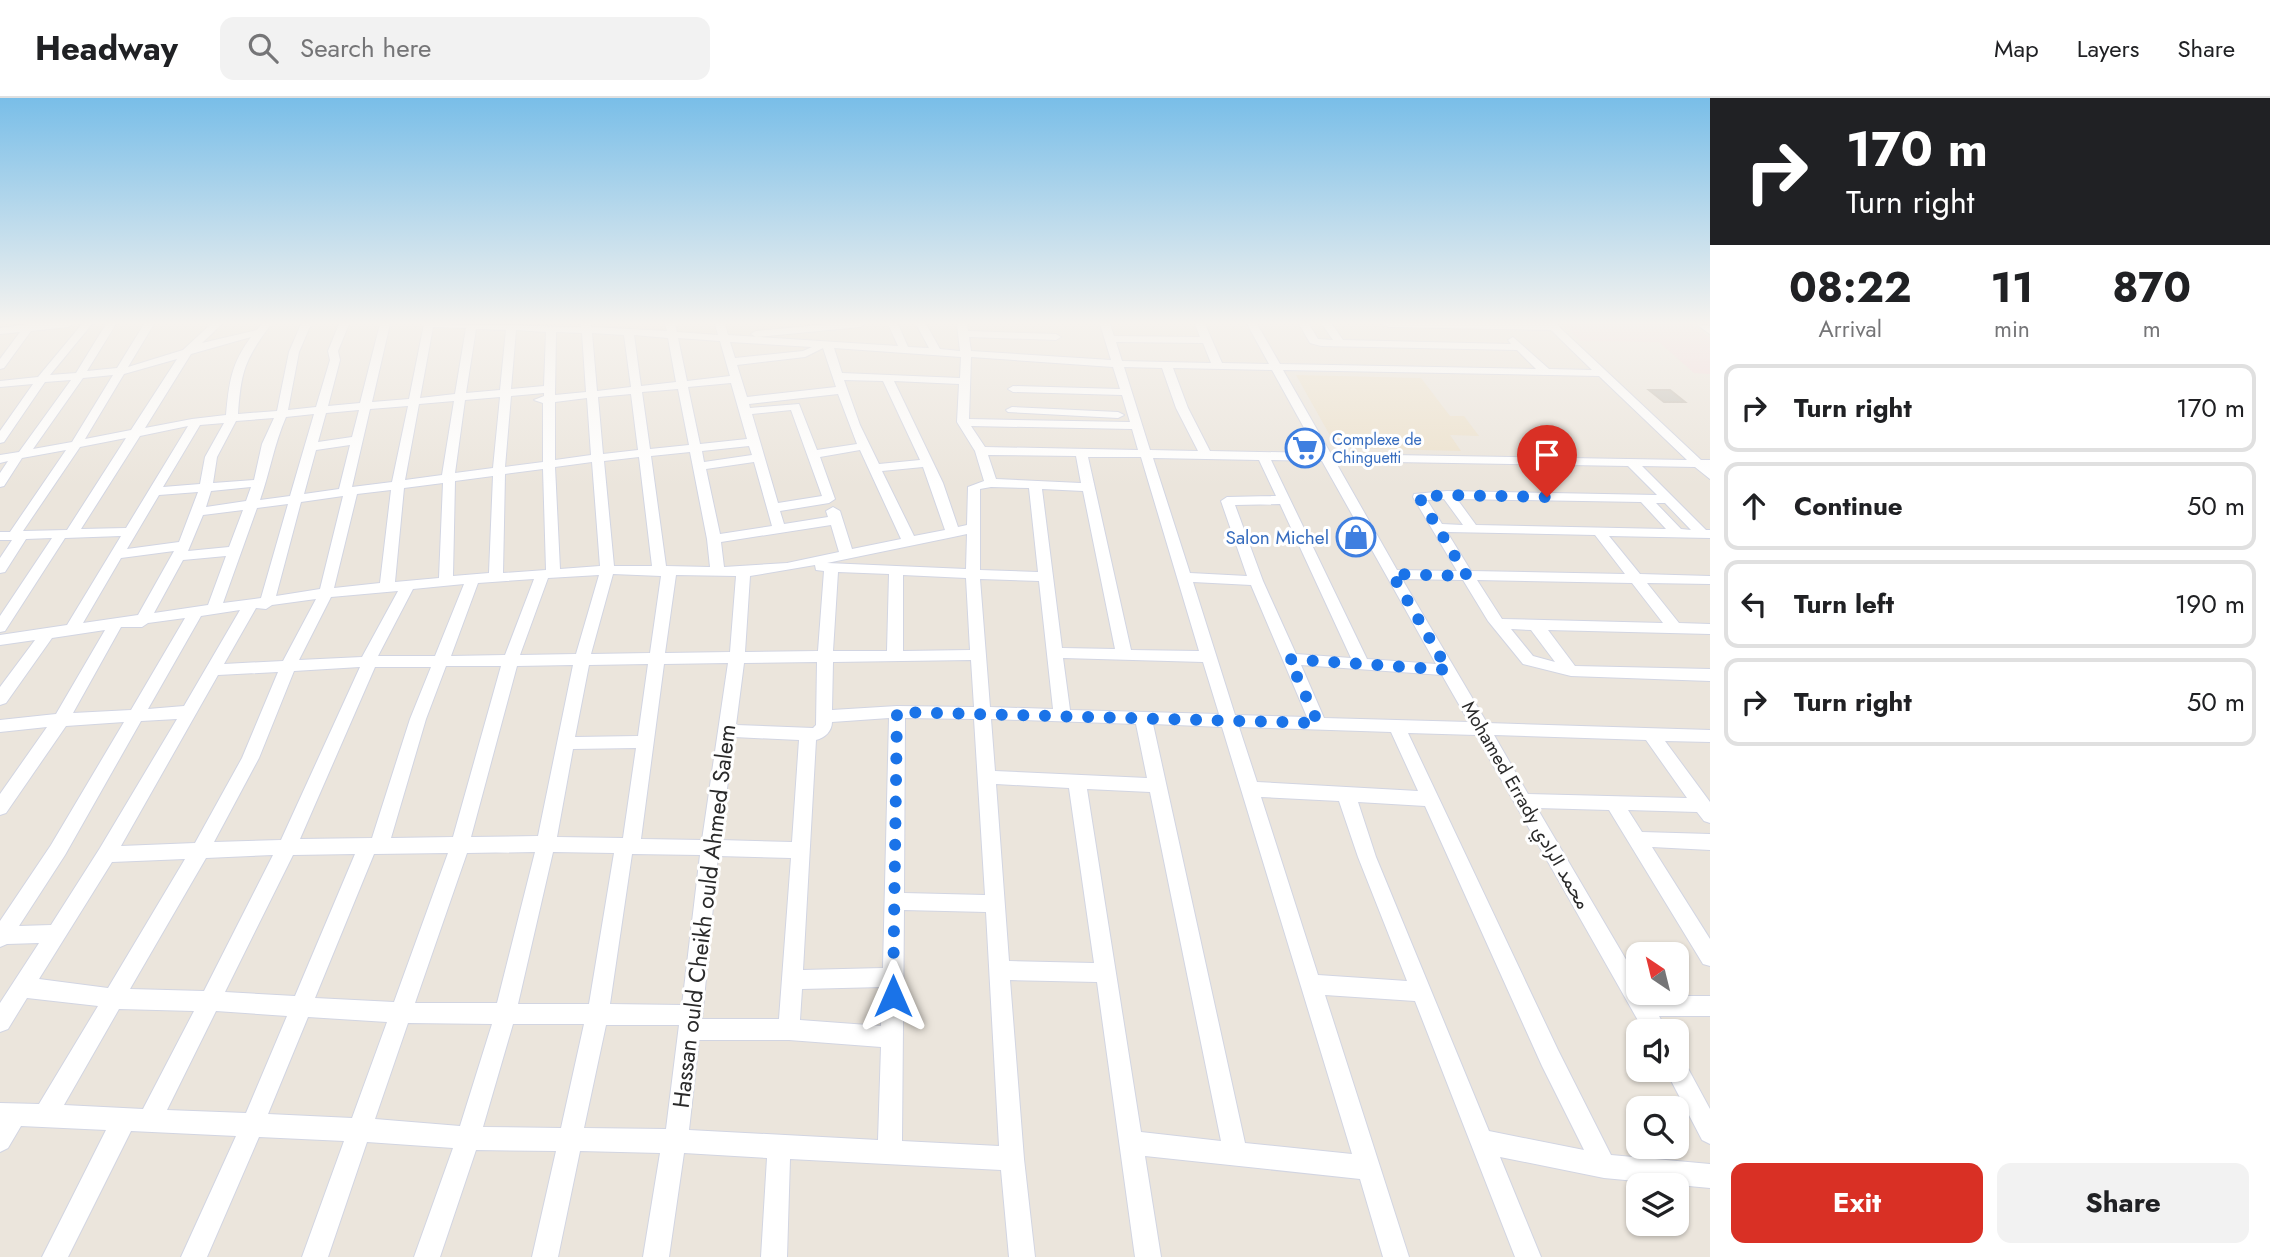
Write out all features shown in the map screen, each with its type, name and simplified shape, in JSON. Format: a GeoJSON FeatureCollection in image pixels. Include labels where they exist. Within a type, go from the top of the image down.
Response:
{"type":"FeatureCollection","features":[{"type":"Feature","properties":{"kind":"street"},"geometry":{"type":"LineString","coordinates":[[0,439],[42,378]]}},
{"type":"Feature","properties":{"kind":"street"},"geometry":{"type":"LineString","coordinates":[[0,384],[63,378]]}},
{"type":"Feature","properties":{"kind":"street"},"geometry":{"type":"LineString","coordinates":[[0,483],[77,378]]}},
{"type":"Feature","properties":{"kind":"street"},"geometry":{"type":"LineString","coordinates":[[0,569],[12,535],[76,444],[117,378]]}},
{"type":"Feature","properties":{"kind":"street"},"geometry":{"type":"LineString","coordinates":[[170,378],[1,628],[47,634],[326,593],[446,581],[607,570],[743,572],[787,567],[974,528]]}},
{"type":"Feature","properties":{"kind":"street"},"geometry":{"type":"LineString","coordinates":[[142,622],[181,551],[197,512],[206,488],[211,457],[232,418],[235,378]]}},
{"type":"Feature","properties":{"kind":"street"},"geometry":{"type":"LineString","coordinates":[[214,611],[259,483],[266,449],[281,414],[288,378]]}},
{"type":"Feature","properties":{"kind":"street"},"geometry":{"type":"LineString","coordinates":[[0,1022],[107,854],[213,670],[258,605],[296,498],[329,378]]}},
{"type":"Feature","properties":{"kind":"street"},"geometry":{"type":"LineString","coordinates":[[45,1116],[201,849],[250,758],[288,666],[326,593],[373,378]]}},
{"type":"Feature","properties":{"kind":"street"},"geometry":{"type":"LineString","coordinates":[[387,587],[398,485],[418,378]]}},
{"type":"Feature","properties":{"kind":"street"},"geometry":{"type":"LineString","coordinates":[[446,581],[448,478],[461,378]]}},
{"type":"Feature","properties":{"kind":"street"},"geometry":{"type":"LineString","coordinates":[[496,578],[505,378]]}},
{"type":"Feature","properties":{"kind":"street"},"geometry":{"type":"LineString","coordinates":[[315,1257],[460,845],[510,661],[547,574],[551,378]]}},
{"type":"Feature","properties":{"kind":"street"},"geometry":{"type":"LineString","coordinates":[[427,1257],[468,1138],[505,1014],[546,844],[582,659],[607,570],[591,378]]}},
{"type":"Feature","properties":{"kind":"street"},"geometry":{"type":"LineString","coordinates":[[545,1257],[598,1012],[647,742],[657,658],[664,572],[634,378]]}},
{"type":"Feature","properties":{"kind":"street"},"geometry":{"type":"LineString","coordinates":[[683,378],[714,539],[717,570]]}},
{"type":"Feature","properties":{"kind":"street"},"geometry":{"type":"LineString","coordinates":[[838,378],[863,446],[909,541]]}},
{"type":"Feature","properties":{"kind":"street"},"geometry":{"type":"LineString","coordinates":[[872,378],[964,382]]}},
{"type":"Feature","properties":{"kind":"street"},"geometry":{"type":"LineString","coordinates":[[964,378],[963,422],[981,451],[991,483]]}},
{"type":"Feature","properties":{"kind":"street"},"geometry":{"type":"LineString","coordinates":[[1012,378],[1012,416]]}},
{"type":"Feature","properties":{"kind":"street"},"geometry":{"type":"LineString","coordinates":[[1122,378],[1396,1257]]}},
{"type":"Feature","properties":{"kind":"street"},"geometry":{"type":"LineString","coordinates":[[1171,378],[1182,408],[1205,454]]}},
{"type":"Feature","properties":{"kind":"street","name":"Mohamed Errady محمد الرادي"},"geometry":{"type":"LineString","coordinates":[[1284,378],[1392,574],[1650,1019]]}},
{"type":"Feature","properties":{"kind":"street"},"geometry":{"type":"LineString","coordinates":[[1608,378],[1704,463],[1710,475]]}},
{"type":"Feature","properties":{"kind":"street"},"geometry":{"type":"LineString","coordinates":[[0,458],[136,431],[232,418],[458,397],[504,399],[551,394],[592,395],[736,379],[779,529]]}},
{"type":"Feature","properties":{"kind":"street"},"geometry":{"type":"LineString","coordinates":[[887,379],[928,463],[953,533]]}},
{"type":"Feature","properties":{"kind":"street"},"geometry":{"type":"LineString","coordinates":[[1013,389],[1126,393]]}},
{"type":"Feature","properties":{"kind":"street"},"geometry":{"type":"LineString","coordinates":[[743,406],[842,390]]}},
{"type":"Feature","properties":{"kind":"street"},"geometry":{"type":"LineString","coordinates":[[1065,390],[1065,404],[1071,420]]}},
{"type":"Feature","properties":{"kind":"street"},"geometry":{"type":"LineString","coordinates":[[792,400],[847,554]]}},
{"type":"Feature","properties":{"kind":"street"},"geometry":{"type":"LineString","coordinates":[[963,422],[1012,416],[1135,420]]}},
{"type":"Feature","properties":{"kind":"street"},"geometry":{"type":"LineString","coordinates":[[71,631],[196,422]]}},
{"type":"Feature","properties":{"kind":"street"},"geometry":{"type":"LineString","coordinates":[[309,447],[358,440]]}},
{"type":"Feature","properties":{"kind":"street"},"geometry":{"type":"LineString","coordinates":[[197,512],[597,458],[753,442]]}},
{"type":"Feature","properties":{"kind":"street"},"geometry":{"type":"LineString","coordinates":[[813,454],[863,446]]}},
{"type":"Feature","properties":{"kind":"street"},"geometry":{"type":"LineString","coordinates":[[981,451],[1704,463]]}},
{"type":"Feature","properties":{"kind":"street"},"geometry":{"type":"LineString","coordinates":[[1081,452],[1124,654]]}},
{"type":"Feature","properties":{"kind":"street"},"geometry":{"type":"LineString","coordinates":[[1262,455],[1362,664]]}},
{"type":"Feature","properties":{"kind":"street"},"geometry":{"type":"LineString","coordinates":[[699,466],[758,458]]}},
{"type":"Feature","properties":{"kind":"street"},"geometry":{"type":"LineString","coordinates":[[1631,462],[1666,499],[1706,534]]}},
{"type":"Feature","properties":{"kind":"street"},"geometry":{"type":"LineString","coordinates":[[873,468],[928,463]]}},
{"type":"Feature","properties":{"kind":"street"},"geometry":{"type":"LineString","coordinates":[[152,492],[259,483]]}},
{"type":"Feature","properties":{"kind":"street"},"geometry":{"type":"LineString","coordinates":[[1022,1257],[998,970],[996,904],[973,574],[975,485],[991,483],[1089,487]]}},
{"type":"Feature","properties":{"kind":"street"},"geometry":{"type":"LineString","coordinates":[[1035,486],[1062,715]]}},
{"type":"Feature","properties":{"kind":"street"},"geometry":{"type":"LineString","coordinates":[[1666,499],[1447,495],[1419,497],[1467,576],[1528,660],[1571,671],[1710,675]]}},
{"type":"Feature","properties":{"kind":"street"},"geometry":{"type":"LineString","coordinates":[[1447,495],[1472,528]]}},
{"type":"Feature","properties":{"kind":"street"},"geometry":{"type":"LineString","coordinates":[[772,508],[829,499]]}},
{"type":"Feature","properties":{"kind":"street"},"geometry":{"type":"LineString","coordinates":[[1283,500],[1227,501],[1256,582],[1318,723]]}},
{"type":"Feature","properties":{"kind":"street"},"geometry":{"type":"LineString","coordinates":[[1646,500],[1677,533]]}},
{"type":"Feature","properties":{"kind":"street"},"geometry":{"type":"LineString","coordinates":[[714,539],[836,520]]}},
{"type":"Feature","properties":{"kind":"street"},"geometry":{"type":"LineString","coordinates":[[1436,528],[1706,534]]}},
{"type":"Feature","properties":{"kind":"street"},"geometry":{"type":"LineString","coordinates":[[1598,531],[1675,628]]}},
{"type":"Feature","properties":{"kind":"street"},"geometry":{"type":"LineString","coordinates":[[12,535],[129,532]]}},
{"type":"Feature","properties":{"kind":"street"},"geometry":{"type":"LineString","coordinates":[[115,555],[234,551]]}},
{"type":"Feature","properties":{"kind":"street"},"geometry":{"type":"LineString","coordinates":[[787,567],[1046,577]]}},
{"type":"Feature","properties":{"kind":"street"},"geometry":{"type":"LineString","coordinates":[[726,731],[808,734],[821,731],[825,716],[825,657],[831,568]]}},
{"type":"Feature","properties":{"kind":"street"},"geometry":{"type":"LineString","coordinates":[[895,656],[896,570]]}},
{"type":"Feature","properties":{"kind":"street","name":"Hassan ould Cheikh ould Ahmed Salem"},"geometry":{"type":"LineString","coordinates":[[656,1257],[674,1141],[679,1126],[710,846],[737,657],[743,572]]}},
{"type":"Feature","properties":{"kind":"street"},"geometry":{"type":"LineString","coordinates":[[1392,574],[1710,580]]}},
{"type":"Feature","properties":{"kind":"street"},"geometry":{"type":"LineString","coordinates":[[1184,577],[1256,582]]}},
{"type":"Feature","properties":{"kind":"street"},"geometry":{"type":"LineString","coordinates":[[194,1257],[253,1126],[300,1006],[373,847],[439,662],[473,579]]}},
{"type":"Feature","properties":{"kind":"street"},"geometry":{"type":"LineString","coordinates":[[55,1257],[210,1000],[287,847],[369,662],[408,585]]}},
{"type":"Feature","properties":{"kind":"street"},"geometry":{"type":"LineString","coordinates":[[1,936],[58,850],[195,614]]}},
{"type":"Feature","properties":{"kind":"street"},"geometry":{"type":"LineString","coordinates":[[1500,624],[1710,629]]}},
{"type":"Feature","properties":{"kind":"street"},"geometry":{"type":"LineString","coordinates":[[1535,624],[1571,671]]}},
{"type":"Feature","properties":{"kind":"street"},"geometry":{"type":"LineString","coordinates":[[0,808],[61,720],[115,625]]}},
{"type":"Feature","properties":{"kind":"street"},"geometry":{"type":"LineString","coordinates":[[0,699],[47,634]]}},
{"type":"Feature","properties":{"kind":"street"},"geometry":{"type":"LineString","coordinates":[[1055,653],[1209,657]]}},
{"type":"Feature","properties":{"kind":"street"},"geometry":{"type":"LineString","coordinates":[[213,670],[369,662],[978,655]]}},
{"type":"Feature","properties":{"kind":"street"},"geometry":{"type":"LineString","coordinates":[[1289,659],[1448,670]]}},
{"type":"Feature","properties":{"kind":"street"},"geometry":{"type":"LineString","coordinates":[[0,726],[190,712]]}},
{"type":"Feature","properties":{"kind":"street"},"geometry":{"type":"LineString","coordinates":[[825,716],[897,712],[982,713],[1710,736]]}},
{"type":"Feature","properties":{"kind":"street"},"geometry":{"type":"LineString","coordinates":[[890,1152],[897,712]]}},
{"type":"Feature","properties":{"kind":"street"},"geometry":{"type":"LineString","coordinates":[[1143,718],[1235,1153]]}},
{"type":"Feature","properties":{"kind":"street"},"geometry":{"type":"LineString","coordinates":[[1397,726],[1428,799],[1604,1166]]}},
{"type":"Feature","properties":{"kind":"street"},"geometry":{"type":"LineString","coordinates":[[789,1030],[808,734]]}},
{"type":"Feature","properties":{"kind":"street"},"geometry":{"type":"LineString","coordinates":[[1651,734],[1706,811]]}},
{"type":"Feature","properties":{"kind":"street"},"geometry":{"type":"LineString","coordinates":[[567,743],[647,742]]}},
{"type":"Feature","properties":{"kind":"street"},"geometry":{"type":"LineString","coordinates":[[986,777],[1157,785]]}},
{"type":"Feature","properties":{"kind":"street"},"geometry":{"type":"LineString","coordinates":[[1077,781],[1149,1257]]}},
{"type":"Feature","properties":{"kind":"street"},"geometry":{"type":"LineString","coordinates":[[1249,789],[1428,799]]}},
{"type":"Feature","properties":{"kind":"street"},"geometry":{"type":"LineString","coordinates":[[1346,794],[1367,857],[1528,1257]]}},
{"type":"Feature","properties":{"kind":"street"},"geometry":{"type":"LineString","coordinates":[[1525,801],[1614,803],[1706,811]]}},
{"type":"Feature","properties":{"kind":"street"},"geometry":{"type":"LineString","coordinates":[[1614,803],[1710,957]]}},
{"type":"Feature","properties":{"kind":"street"},"geometry":{"type":"LineString","coordinates":[[1636,839],[1710,842]]}},
{"type":"Feature","properties":{"kind":"street"},"geometry":{"type":"LineString","coordinates":[[107,854],[287,847],[546,844],[799,850]]}},
{"type":"Feature","properties":{"kind":"street"},"geometry":{"type":"LineString","coordinates":[[893,901],[996,904]]}},
{"type":"Feature","properties":{"kind":"street"},"geometry":{"type":"LineString","coordinates":[[1,936],[54,934]]}},
{"type":"Feature","properties":{"kind":"street"},"geometry":{"type":"LineString","coordinates":[[998,970],[1107,972]]}},
{"type":"Feature","properties":{"kind":"street"},"geometry":{"type":"LineString","coordinates":[[792,980],[893,976]]}},
{"type":"Feature","properties":{"kind":"street"},"geometry":{"type":"LineString","coordinates":[[1312,984],[1422,992]]}},
{"type":"Feature","properties":{"kind":"street"},"geometry":{"type":"LineString","coordinates":[[21,988],[76,992],[114,999],[210,1000],[401,1013],[598,1012],[892,1037]]}},
{"type":"Feature","properties":{"kind":"street"},"geometry":{"type":"LineString","coordinates":[[1643,1006],[1710,1006]]}},
{"type":"Feature","properties":{"kind":"street"},"geometry":{"type":"LineString","coordinates":[[1683,1082],[1710,1132]]}},
{"type":"Feature","properties":{"kind":"street"},"geometry":{"type":"LineString","coordinates":[[0,1140],[7,1115],[360,1130],[468,1138],[674,1141],[1012,1159]]}},
{"type":"Feature","properties":{"kind":"street"},"geometry":{"type":"LineString","coordinates":[[1483,1142],[1604,1166],[1710,1176]]}},
{"type":"Feature","properties":{"kind":"street"},"geometry":{"type":"LineString","coordinates":[[1130,1143],[1370,1168]]}},
{"type":"Feature","properties":{"kind":"street"},"geometry":{"type":"LineString","coordinates":[[774,1257],[779,1147]]}},
{"type":"Feature","properties":{"kind":"shaded area"},"geometry":{"type":"Polygon","coordinates":[[[1298,378],[1421,378],[1450,416],[1464,416],[1479,436],[1450,435],[1461,451],[1337,448],[1298,378]]]}},
{"type":"Feature","properties":{"kind":"building"},"geometry":{"type":"Polygon","coordinates":[[[1649,390],[1670,390],[1685,402],[1664,402],[1649,390]]]}},
{"type":"Feature","properties":{"kind":"place","name":"Complexe de Chinguetti"},"geometry":{"type":"Point","coordinates":[1305,448]}},
{"type":"Feature","properties":{"kind":"place","name":"Salon Michel"},"geometry":{"type":"Point","coordinates":[1356,537]}},
{"type":"Feature","properties":{"kind":"route"},"geometry":{"type":"LineString","coordinates":[[893,996],[892,910],[897,712],[1318,723],[1289,659],[1448,670],[1392,574],[1467,576],[1419,497],[1547,497]]}}]}
